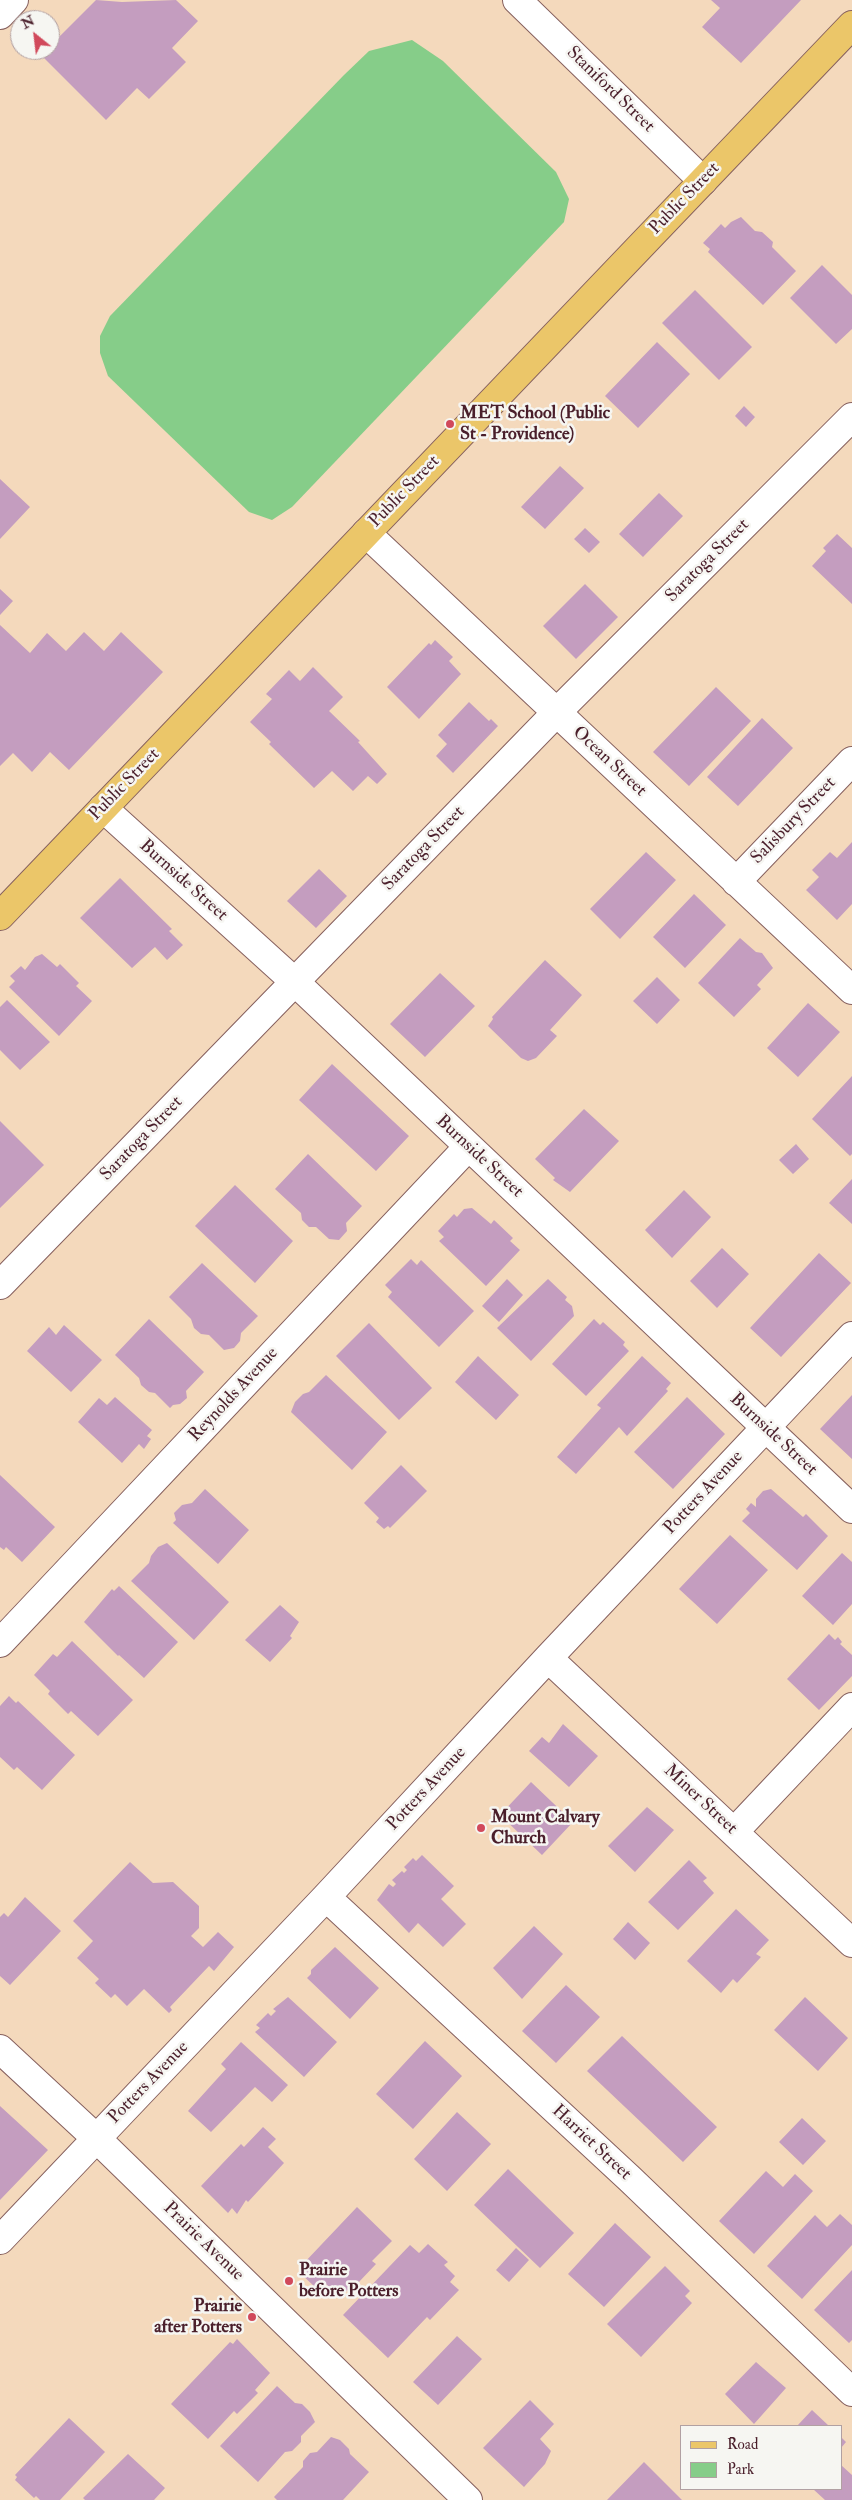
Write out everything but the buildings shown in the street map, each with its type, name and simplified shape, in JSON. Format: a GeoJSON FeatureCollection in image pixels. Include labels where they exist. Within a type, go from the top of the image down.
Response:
{"type":"FeatureCollection","features":[{"type":"Feature","properties":{"kind":"main road","name":"Public Street"},"geometry":{"type":"LineString","coordinates":[[0,916],[852,25]]}},
{"type":"Feature","properties":{"kind":"street"},"geometry":{"type":"LineString","coordinates":[[0,15],[14,0]]}},
{"type":"Feature","properties":{"kind":"street","name":"Staniford Street"},"geometry":{"type":"LineString","coordinates":[[517,0],[703,181]]}},
{"type":"Feature","properties":{"kind":"street","name":"Saratoga Street"},"geometry":{"type":"LineString","coordinates":[[0,1285],[556,713],[852,417]]}},
{"type":"Feature","properties":{"kind":"street","name":"Ocean Street"},"geometry":{"type":"LineString","coordinates":[[366,534],[852,990]]}},
{"type":"Feature","properties":{"kind":"street","name":"Salisbury Street"},"geometry":{"type":"LineString","coordinates":[[736,882],[852,761]]}},
{"type":"Feature","properties":{"kind":"street","name":"Burnside Street"},"geometry":{"type":"LineString","coordinates":[[103,808],[295,982],[852,1509]]}},
{"type":"Feature","properties":{"kind":"street","name":"Reynolds Avenue"},"geometry":{"type":"LineString","coordinates":[[0,1643],[468,1147]]}},
{"type":"Feature","properties":{"kind":"street","name":"Potters Avenue"},"geometry":{"type":"LineString","coordinates":[[0,2240],[326,1897],[548,1658],[852,1336]]}},
{"type":"Feature","properties":{"kind":"street","name":"Miner Street"},"geometry":{"type":"LineString","coordinates":[[548,1658],[852,1943]]}},
{"type":"Feature","properties":{"kind":"street"},"geometry":{"type":"LineString","coordinates":[[734,1832],[852,1707]]}},
{"type":"Feature","properties":{"kind":"street","name":"Harriet Street"},"geometry":{"type":"LineString","coordinates":[[326,1897],[622,2172],[852,2392]]}},
{"type":"Feature","properties":{"kind":"street","name":"Prairie Avenue"},"geometry":{"type":"LineString","coordinates":[[0,2049],[96,2138],[468,2500]]}},
{"type":"Feature","properties":{"kind":"green space"},"geometry":{"type":"Polygon","coordinates":[[[412,40],[443,61],[556,172],[569,199],[564,222],[292,507],[272,520],[249,512],[108,376],[100,353],[100,336],[110,316],[369,51],[412,40]]]}},
{"type":"Feature","properties":{"kind":"place","name":"MET School (Public St - Providence)"},"geometry":{"type":"Point","coordinates":[450,424]}},
{"type":"Feature","properties":{"kind":"place","name":"Mount Calvary Church"},"geometry":{"type":"Point","coordinates":[481,1828]}},
{"type":"Feature","properties":{"kind":"place","name":"Prairie before Potters"},"geometry":{"type":"Point","coordinates":[289,2281]}},
{"type":"Feature","properties":{"kind":"place","name":"Prairie after Potters"},"geometry":{"type":"Point","coordinates":[252,2317]}}]}
